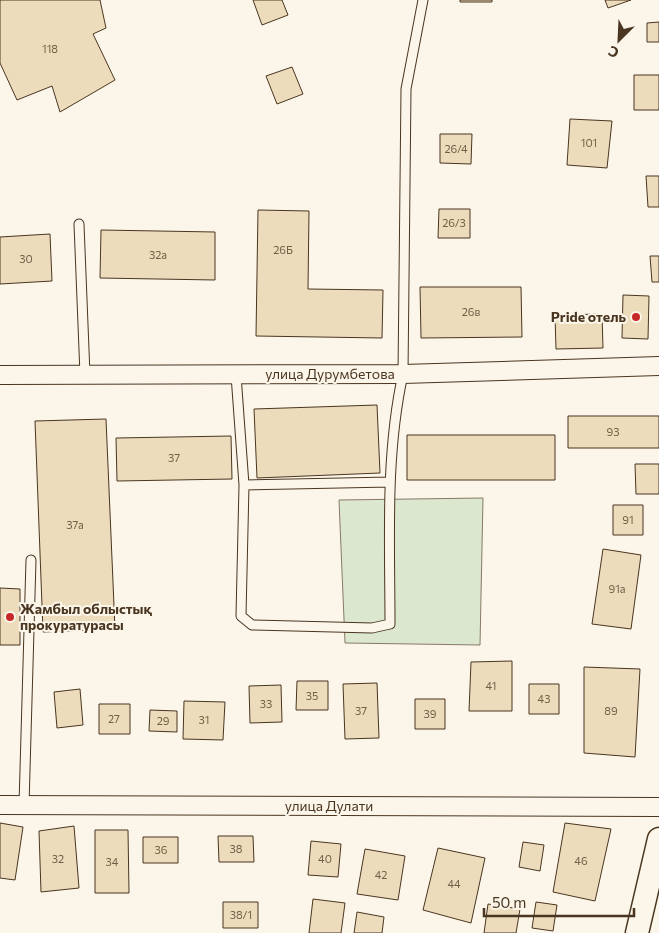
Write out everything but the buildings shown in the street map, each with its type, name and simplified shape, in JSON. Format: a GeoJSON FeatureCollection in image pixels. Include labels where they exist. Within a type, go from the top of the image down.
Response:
{"type":"FeatureCollection","features":[{"type":"Feature","properties":{"kind":"street","name":"улица Дурумбетова"},"geometry":{"type":"LineString","coordinates":[[0,376],[403,374],[659,366]]}},
{"type":"Feature","properties":{"kind":"street","name":"улица Дулати"},"geometry":{"type":"LineString","coordinates":[[0,805],[659,807]]}},
{"type":"Feature","properties":{"kind":"street"},"geometry":{"type":"LineString","coordinates":[[637,933],[659,839]]}},
{"type":"Feature","properties":{"kind":"lane"},"geometry":{"type":"LineString","coordinates":[[236,375],[244,485],[241,616],[252,625],[372,628],[390,624],[390,482],[396,406],[403,374],[406,89],[423,0]]}},
{"type":"Feature","properties":{"kind":"lane"},"geometry":{"type":"LineString","coordinates":[[79,224],[85,375]]}},
{"type":"Feature","properties":{"kind":"lane"},"geometry":{"type":"LineString","coordinates":[[244,485],[390,482]]}},
{"type":"Feature","properties":{"kind":"lane"},"geometry":{"type":"LineString","coordinates":[[24,805],[31,560]]}},
{"type":"Feature","properties":{"kind":"green space"},"geometry":{"type":"Polygon","coordinates":[[[483,498],[480,645],[345,643],[339,500],[483,498]]]}},
{"type":"Feature","properties":{"kind":"place","name":"Pride отель"},"geometry":{"type":"Point","coordinates":[636,317]}},
{"type":"Feature","properties":{"kind":"place","name":"Жамбыл облыстық прокуратурасы"},"geometry":{"type":"Point","coordinates":[10,617]}}]}
